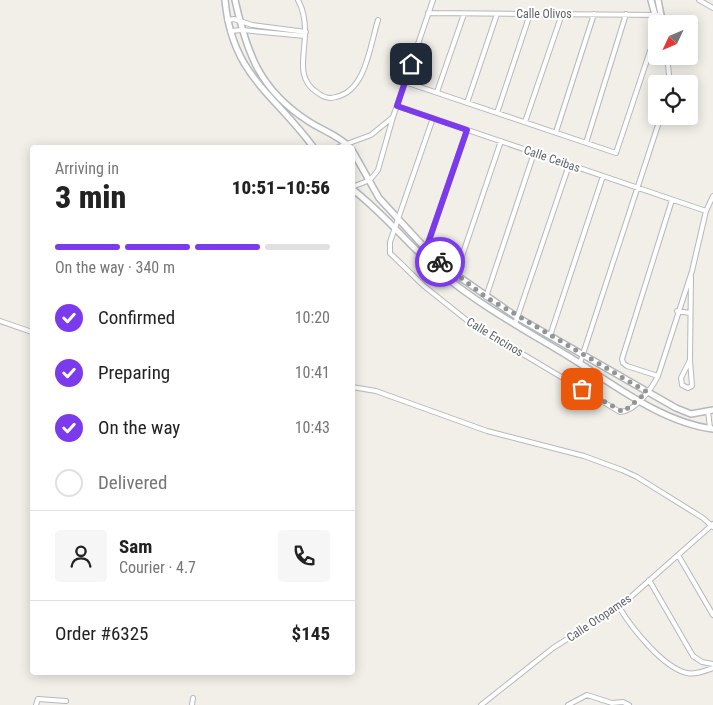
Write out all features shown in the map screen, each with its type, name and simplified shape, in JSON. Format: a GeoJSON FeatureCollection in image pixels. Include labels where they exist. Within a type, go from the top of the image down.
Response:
{"type":"FeatureCollection","features":[{"type":"Feature","properties":{"kind":"street"},"geometry":{"type":"LineString","coordinates":[[225,0],[226,20],[229,31],[249,73],[311,145]]}},
{"type":"Feature","properties":{"kind":"street"},"geometry":{"type":"LineString","coordinates":[[235,0],[242,30],[258,73],[281,101],[317,128],[347,145]]}},
{"type":"Feature","properties":{"kind":"street"},"geometry":{"type":"LineString","coordinates":[[298,0],[305,17],[302,67],[304,79],[316,93],[334,98],[353,89],[359,81],[378,20]]}},
{"type":"Feature","properties":{"kind":"street"},"geometry":{"type":"LineString","coordinates":[[355,187],[376,175],[393,116],[433,0]]}},
{"type":"Feature","properties":{"kind":"street"},"geometry":{"type":"LineString","coordinates":[[651,0],[658,15]]}},
{"type":"Feature","properties":{"kind":"street"},"geometry":{"type":"LineString","coordinates":[[699,0],[713,8]]}},
{"type":"Feature","properties":{"kind":"street"},"geometry":{"type":"LineString","coordinates":[[658,15],[659,1]]}},
{"type":"Feature","properties":{"kind":"street","name":"Calle Olivos"},"geometry":{"type":"LineString","coordinates":[[428,14],[658,15]]}},
{"type":"Feature","properties":{"kind":"street"},"geometry":{"type":"LineString","coordinates":[[437,92],[464,14]]}},
{"type":"Feature","properties":{"kind":"street"},"geometry":{"type":"LineString","coordinates":[[466,102],[497,14]]}},
{"type":"Feature","properties":{"kind":"street"},"geometry":{"type":"LineString","coordinates":[[497,113],[530,14]]}},
{"type":"Feature","properties":{"kind":"street"},"geometry":{"type":"LineString","coordinates":[[525,122],[562,14]]}},
{"type":"Feature","properties":{"kind":"street"},"geometry":{"type":"LineString","coordinates":[[556,132],[594,14]]}},
{"type":"Feature","properties":{"kind":"street"},"geometry":{"type":"LineString","coordinates":[[586,143],[626,14]]}},
{"type":"Feature","properties":{"kind":"street"},"geometry":{"type":"LineString","coordinates":[[226,20],[305,34]]}},
{"type":"Feature","properties":{"kind":"street"},"geometry":{"type":"LineString","coordinates":[[274,28],[274,34]]}},
{"type":"Feature","properties":{"kind":"street"},"geometry":{"type":"LineString","coordinates":[[229,31],[242,30],[274,34],[305,34]]}},
{"type":"Feature","properties":{"kind":"street"},"geometry":{"type":"LineString","coordinates":[[405,82],[616,152],[648,57]]}},
{"type":"Feature","properties":{"kind":"street","name":"Calle Ceibas"},"geometry":{"type":"LineString","coordinates":[[397,106],[706,212]]}},
{"type":"Feature","properties":{"kind":"street"},"geometry":{"type":"LineString","coordinates":[[354,145],[371,135],[393,116]]}},
{"type":"Feature","properties":{"kind":"street","name":"Calle Encinos"},"geometry":{"type":"LineString","coordinates":[[433,118],[389,247],[393,256],[438,298],[469,322],[620,412],[626,412],[640,400]]}},
{"type":"Feature","properties":{"kind":"street"},"geometry":{"type":"LineString","coordinates":[[580,363],[658,125]]}},
{"type":"Feature","properties":{"kind":"street"},"geometry":{"type":"LineString","coordinates":[[426,249],[467,130]]}},
{"type":"Feature","properties":{"kind":"street"},"geometry":{"type":"LineString","coordinates":[[450,281],[455,274],[500,141]]}},
{"type":"Feature","properties":{"kind":"street"},"geometry":{"type":"LineString","coordinates":[[486,297],[534,153]]}},
{"type":"Feature","properties":{"kind":"street"},"geometry":{"type":"LineString","coordinates":[[355,155],[379,198],[426,249],[455,274],[517,317],[684,412],[700,413],[710,410],[712,428],[675,418],[640,400],[515,324],[450,281],[427,261],[371,203],[355,190]]}},
{"type":"Feature","properties":{"kind":"street"},"geometry":{"type":"LineString","coordinates":[[515,324],[569,165]]}},
{"type":"Feature","properties":{"kind":"street"},"geometry":{"type":"LineString","coordinates":[[550,336],[603,176]]}},
{"type":"Feature","properties":{"kind":"street"},"geometry":{"type":"LineString","coordinates":[[640,400],[658,376],[677,311],[692,271],[706,212],[713,196]]}},
{"type":"Feature","properties":{"kind":"street"},"geometry":{"type":"LineString","coordinates":[[658,376],[627,366],[623,363],[622,359],[672,200]]}},
{"type":"Feature","properties":{"kind":"street"},"geometry":{"type":"LineString","coordinates":[[690,360],[681,378],[682,385],[688,388],[692,386],[690,314],[692,271]]}},
{"type":"Feature","properties":{"kind":"street"},"geometry":{"type":"LineString","coordinates":[[677,311],[690,314]]}},
{"type":"Feature","properties":{"kind":"street"},"geometry":{"type":"LineString","coordinates":[[0,321],[30,331]]}},
{"type":"Feature","properties":{"kind":"street"},"geometry":{"type":"LineString","coordinates":[[355,388],[376,391],[487,431],[584,456],[622,470],[637,477],[713,525]]}},
{"type":"Feature","properties":{"kind":"street","name":"Calle Otopames"},"geometry":{"type":"LineString","coordinates":[[481,705],[553,648],[619,607],[713,525]]}},
{"type":"Feature","properties":{"kind":"street"},"geometry":{"type":"LineString","coordinates":[[678,555],[713,614]]}},
{"type":"Feature","properties":{"kind":"street"},"geometry":{"type":"LineString","coordinates":[[650,580],[693,656],[702,662],[713,664]]}},
{"type":"Feature","properties":{"kind":"street"},"geometry":{"type":"LineString","coordinates":[[619,607],[639,637],[677,669],[692,674],[713,668]]}},
{"type":"Feature","properties":{"kind":"street"},"geometry":{"type":"LineString","coordinates":[[568,705],[588,695],[612,703],[623,702],[629,705]]}},
{"type":"Feature","properties":{"kind":"street"},"geometry":{"type":"LineString","coordinates":[[192,705],[193,698]]}},
{"type":"Feature","properties":{"kind":"street"},"geometry":{"type":"LineString","coordinates":[[36,705],[38,699],[66,701]]}},
{"type":"Feature","properties":{"kind":"street"},"geometry":{"type":"LineString","coordinates":[[578,699],[580,705]]}},
{"type":"Feature","properties":{"kind":"way so far"},"geometry":{"type":"LineString","coordinates":[[440,262],[477,291],[517,317],[647,392],[626,412],[620,412],[582,389]]}},
{"type":"Feature","properties":{"kind":"route"},"geometry":{"type":"LineString","coordinates":[[411,64],[397,106],[467,130],[426,249],[440,262]]}}]}
